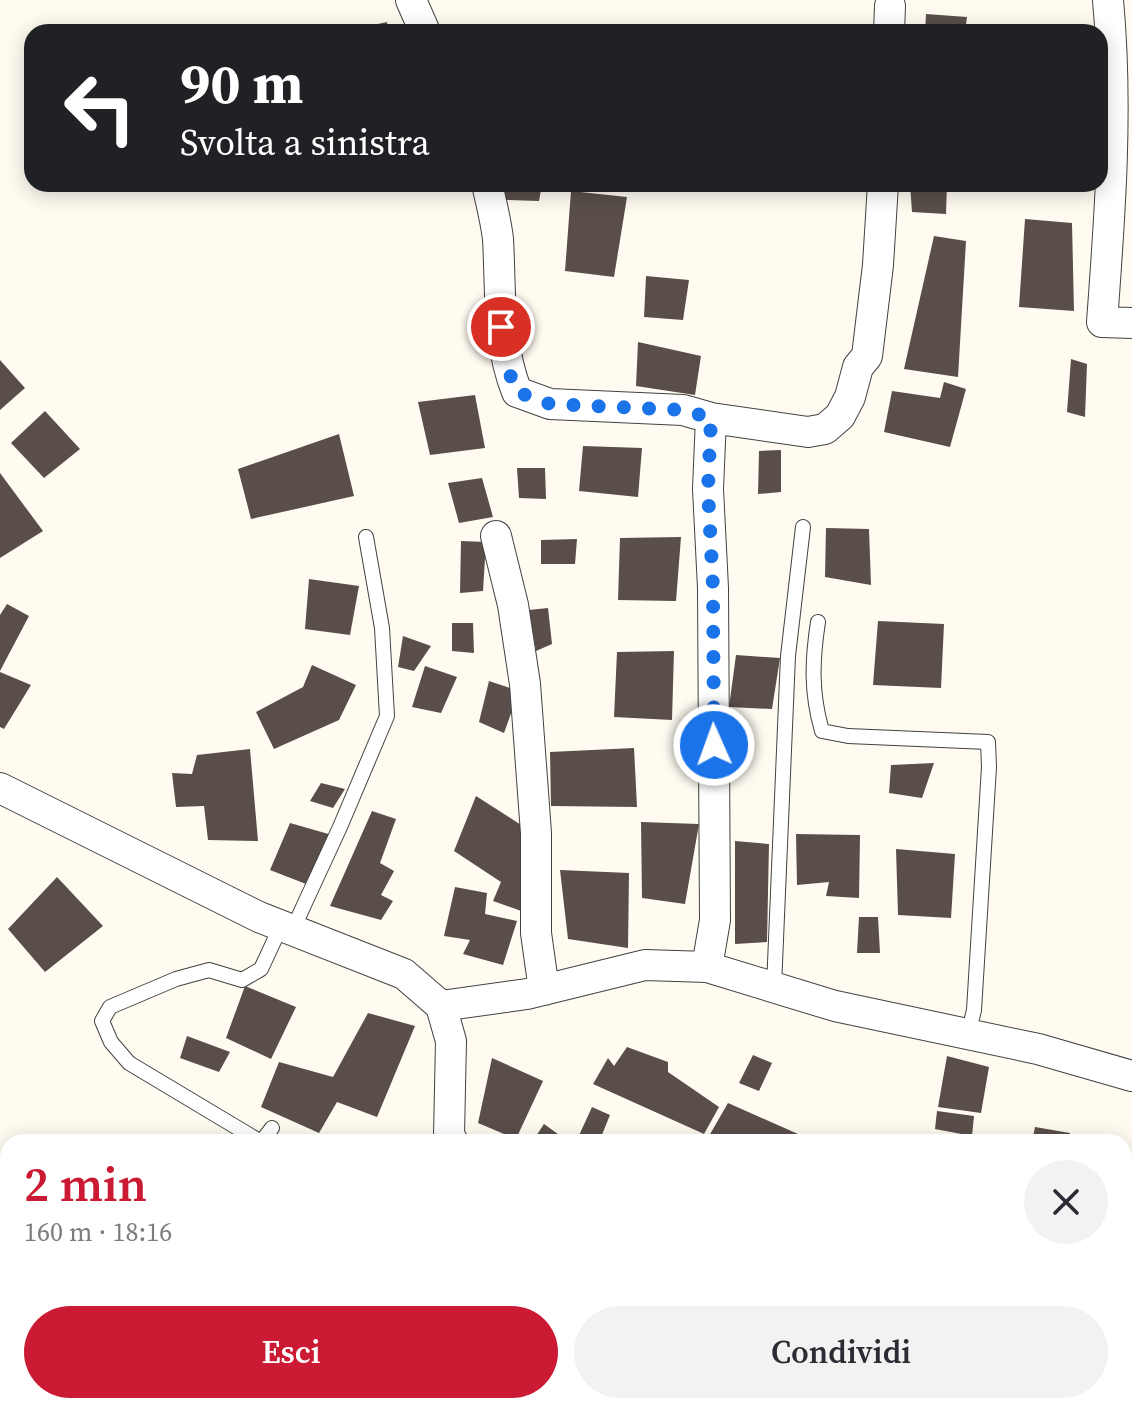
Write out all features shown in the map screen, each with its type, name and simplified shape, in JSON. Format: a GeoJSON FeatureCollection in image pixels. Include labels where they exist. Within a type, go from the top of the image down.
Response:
{"type":"FeatureCollection","features":[{"type":"Feature","properties":{"kind":"street"},"geometry":{"type":"LineString","coordinates":[[411,0],[422,24]]}},
{"type":"Feature","properties":{"kind":"street"},"geometry":{"type":"LineString","coordinates":[[1108,0],[1112,47],[1111,194],[1102,322],[1132,323]]}},
{"type":"Feature","properties":{"kind":"street"},"geometry":{"type":"LineString","coordinates":[[489,192],[497,235],[501,327],[507,367],[517,392],[550,404],[683,410],[711,418],[808,432],[825,429],[840,416],[850,397],[858,367],[867,356],[873,322],[882,192]]}},
{"type":"Feature","properties":{"kind":"street"},"geometry":{"type":"LineString","coordinates":[[707,967],[715,920],[713,588],[708,489],[711,418]]}},
{"type":"Feature","properties":{"kind":"street"},"geometry":{"type":"LineString","coordinates":[[496,536],[513,605],[525,684],[536,833],[536,933],[544,990]]}},
{"type":"Feature","properties":{"kind":"street"},"geometry":{"type":"LineString","coordinates":[[0,788],[286,928],[404,974],[441,1006],[451,1041],[447,1134]]}},
{"type":"Feature","properties":{"kind":"street"},"geometry":{"type":"LineString","coordinates":[[441,1006],[544,990],[645,965],[707,967],[835,1006],[1038,1049],[1132,1076]]}},
{"type":"Feature","properties":{"kind":"lane"},"geometry":{"type":"LineString","coordinates":[[774,987],[788,656],[803,527]]}},
{"type":"Feature","properties":{"kind":"lane"},"geometry":{"type":"LineString","coordinates":[[247,1134],[129,1063],[111,1042],[102,1021],[110,1007],[176,979],[209,970],[242,980],[261,969],[286,928],[340,827],[387,716],[382,628],[366,537]]}},
{"type":"Feature","properties":{"kind":"lane"},"geometry":{"type":"LineString","coordinates":[[818,622],[812,662],[812,689],[822,731],[848,736],[988,742],[989,778],[979,939],[974,1010],[968,1035]]}},
{"type":"Feature","properties":{"kind":"lane"},"geometry":{"type":"LineString","coordinates":[[267,1134],[272,1128]]}},
{"type":"Feature","properties":{"kind":"building"},"geometry":{"type":"Polygon","coordinates":[[[926,14],[967,17],[966,24],[925,24],[926,14]]]}},
{"type":"Feature","properties":{"kind":"building"},"geometry":{"type":"Polygon","coordinates":[[[504,192],[541,192],[539,201],[506,200],[504,192]]]}},
{"type":"Feature","properties":{"kind":"building"},"geometry":{"type":"Polygon","coordinates":[[[571,192],[627,197],[614,277],[565,271],[571,192]]]}},
{"type":"Feature","properties":{"kind":"building"},"geometry":{"type":"Polygon","coordinates":[[[911,192],[947,192],[946,214],[912,212],[911,192]]]}},
{"type":"Feature","properties":{"kind":"building"},"geometry":{"type":"Polygon","coordinates":[[[1025,219],[1072,223],[1074,311],[1019,307],[1025,219]]]}},
{"type":"Feature","properties":{"kind":"building"},"geometry":{"type":"Polygon","coordinates":[[[934,236],[966,241],[958,377],[904,369],[934,236]]]}},
{"type":"Feature","properties":{"kind":"building"},"geometry":{"type":"Polygon","coordinates":[[[646,276],[689,280],[683,320],[644,317],[646,276]]]}},
{"type":"Feature","properties":{"kind":"building"},"geometry":{"type":"Polygon","coordinates":[[[638,342],[701,356],[695,395],[636,386],[638,342]]]}},
{"type":"Feature","properties":{"kind":"building"},"geometry":{"type":"Polygon","coordinates":[[[1071,359],[1087,364],[1085,417],[1067,412],[1071,359]]]}},
{"type":"Feature","properties":{"kind":"building"},"geometry":{"type":"Polygon","coordinates":[[[0,360],[25,388],[0,410],[0,360]]]}},
{"type":"Feature","properties":{"kind":"building"},"geometry":{"type":"Polygon","coordinates":[[[944,382],[966,389],[950,447],[884,432],[892,391],[940,398],[944,382]]]}},
{"type":"Feature","properties":{"kind":"building"},"geometry":{"type":"Polygon","coordinates":[[[475,395],[485,448],[430,455],[418,402],[475,395]]]}},
{"type":"Feature","properties":{"kind":"building"},"geometry":{"type":"Polygon","coordinates":[[[45,411],[80,449],[44,478],[11,443],[45,411]]]}},
{"type":"Feature","properties":{"kind":"building"},"geometry":{"type":"Polygon","coordinates":[[[339,434],[354,496],[251,519],[238,469],[339,434]]]}},
{"type":"Feature","properties":{"kind":"building"},"geometry":{"type":"Polygon","coordinates":[[[583,446],[642,448],[638,497],[579,491],[583,446]]]}},
{"type":"Feature","properties":{"kind":"building"},"geometry":{"type":"Polygon","coordinates":[[[781,450],[781,492],[758,494],[759,451],[781,450]]]}},
{"type":"Feature","properties":{"kind":"building"},"geometry":{"type":"Polygon","coordinates":[[[517,468],[545,468],[546,499],[519,498],[517,468]]]}},
{"type":"Feature","properties":{"kind":"building"},"geometry":{"type":"Polygon","coordinates":[[[0,473],[43,531],[0,558],[0,473]]]}},
{"type":"Feature","properties":{"kind":"building"},"geometry":{"type":"Polygon","coordinates":[[[482,478],[493,517],[459,523],[448,483],[482,478]]]}},
{"type":"Feature","properties":{"kind":"building"},"geometry":{"type":"Polygon","coordinates":[[[826,528],[869,529],[871,585],[825,577],[826,528]]]}},
{"type":"Feature","properties":{"kind":"building"},"geometry":{"type":"Polygon","coordinates":[[[681,537],[676,601],[618,600],[620,538],[681,537]]]}},
{"type":"Feature","properties":{"kind":"building"},"geometry":{"type":"Polygon","coordinates":[[[577,539],[575,564],[541,564],[541,540],[577,539]]]}},
{"type":"Feature","properties":{"kind":"building"},"geometry":{"type":"Polygon","coordinates":[[[461,541],[486,542],[483,591],[460,593],[461,541]]]}},
{"type":"Feature","properties":{"kind":"building"},"geometry":{"type":"Polygon","coordinates":[[[309,579],[359,586],[350,635],[305,629],[309,579]]]}},
{"type":"Feature","properties":{"kind":"building"},"geometry":{"type":"Polygon","coordinates":[[[7,604],[29,616],[0,671],[0,615],[7,604]]]}},
{"type":"Feature","properties":{"kind":"building"},"geometry":{"type":"Polygon","coordinates":[[[548,608],[552,644],[536,651],[529,610],[548,608]]]}},
{"type":"Feature","properties":{"kind":"building"},"geometry":{"type":"Polygon","coordinates":[[[878,621],[944,624],[941,688],[873,685],[878,621]]]}},
{"type":"Feature","properties":{"kind":"building"},"geometry":{"type":"Polygon","coordinates":[[[452,623],[473,623],[474,653],[452,651],[452,623]]]}},
{"type":"Feature","properties":{"kind":"building"},"geometry":{"type":"Polygon","coordinates":[[[403,636],[431,646],[414,671],[398,667],[403,636]]]}},
{"type":"Feature","properties":{"kind":"building"},"geometry":{"type":"Polygon","coordinates":[[[674,651],[672,720],[614,717],[617,652],[674,651]]]}},
{"type":"Feature","properties":{"kind":"building"},"geometry":{"type":"Polygon","coordinates":[[[736,655],[780,658],[772,709],[729,707],[736,655]]]}},
{"type":"Feature","properties":{"kind":"building"},"geometry":{"type":"Polygon","coordinates":[[[312,665],[356,685],[339,720],[274,749],[256,712],[303,687],[312,665]]]}},
{"type":"Feature","properties":{"kind":"building"},"geometry":{"type":"Polygon","coordinates":[[[425,666],[457,677],[441,713],[412,707],[425,666]]]}},
{"type":"Feature","properties":{"kind":"building"},"geometry":{"type":"Polygon","coordinates":[[[0,672],[31,685],[4,729],[0,727],[0,672]]]}},
{"type":"Feature","properties":{"kind":"building"},"geometry":{"type":"Polygon","coordinates":[[[489,681],[519,691],[504,733],[479,722],[489,681]]]}},
{"type":"Feature","properties":{"kind":"building"},"geometry":{"type":"Polygon","coordinates":[[[634,748],[637,807],[551,806],[550,752],[634,748]]]}},
{"type":"Feature","properties":{"kind":"building"},"geometry":{"type":"Polygon","coordinates":[[[250,749],[258,841],[208,840],[204,806],[176,807],[172,773],[192,774],[197,755],[250,749]]]}},
{"type":"Feature","properties":{"kind":"building"},"geometry":{"type":"Polygon","coordinates":[[[934,763],[922,798],[889,793],[891,765],[934,763]]]}},
{"type":"Feature","properties":{"kind":"building"},"geometry":{"type":"Polygon","coordinates":[[[321,783],[345,789],[333,808],[310,801],[321,783]]]}},
{"type":"Feature","properties":{"kind":"building"},"geometry":{"type":"Polygon","coordinates":[[[476,796],[529,830],[524,912],[493,901],[501,882],[454,851],[476,796]]]}},
{"type":"Feature","properties":{"kind":"building"},"geometry":{"type":"Polygon","coordinates":[[[372,811],[396,819],[380,863],[394,871],[381,895],[393,901],[381,920],[330,906],[372,811]]]}},
{"type":"Feature","properties":{"kind":"building"},"geometry":{"type":"Polygon","coordinates":[[[641,822],[699,824],[685,904],[642,898],[641,822]]]}},
{"type":"Feature","properties":{"kind":"building"},"geometry":{"type":"Polygon","coordinates":[[[290,823],[332,835],[306,884],[270,870],[290,823]]]}},
{"type":"Feature","properties":{"kind":"building"},"geometry":{"type":"Polygon","coordinates":[[[796,834],[860,835],[859,898],[826,896],[829,882],[797,885],[796,834]]]}},
{"type":"Feature","properties":{"kind":"building"},"geometry":{"type":"Polygon","coordinates":[[[735,841],[769,844],[767,942],[735,944],[735,841]]]}},
{"type":"Feature","properties":{"kind":"building"},"geometry":{"type":"Polygon","coordinates":[[[896,849],[955,854],[951,918],[898,915],[896,849]]]}},
{"type":"Feature","properties":{"kind":"building"},"geometry":{"type":"Polygon","coordinates":[[[560,870],[629,873],[628,948],[568,939],[560,870]]]}},
{"type":"Feature","properties":{"kind":"building"},"geometry":{"type":"Polygon","coordinates":[[[57,877],[103,926],[45,972],[8,929],[57,877]]]}},
{"type":"Feature","properties":{"kind":"building"},"geometry":{"type":"Polygon","coordinates":[[[455,887],[487,893],[485,914],[517,921],[503,965],[463,954],[470,940],[444,936],[455,887]]]}},
{"type":"Feature","properties":{"kind":"building"},"geometry":{"type":"Polygon","coordinates":[[[859,917],[878,917],[880,953],[857,953],[859,917]]]}},
{"type":"Feature","properties":{"kind":"building"},"geometry":{"type":"Polygon","coordinates":[[[245,986],[296,1007],[271,1059],[226,1038],[245,986]]]}},
{"type":"Feature","properties":{"kind":"building"},"geometry":{"type":"Polygon","coordinates":[[[368,1013],[415,1026],[377,1117],[337,1102],[319,1133],[261,1107],[279,1062],[333,1077],[368,1013]]]}},
{"type":"Feature","properties":{"kind":"building"},"geometry":{"type":"Polygon","coordinates":[[[187,1036],[230,1052],[219,1072],[180,1058],[187,1036]]]}},
{"type":"Feature","properties":{"kind":"building"},"geometry":{"type":"Polygon","coordinates":[[[627,1047],[668,1062],[668,1072],[719,1107],[704,1134],[593,1084],[608,1058],[614,1066],[627,1047]]]}},
{"type":"Feature","properties":{"kind":"building"},"geometry":{"type":"Polygon","coordinates":[[[753,1055],[772,1063],[759,1091],[739,1083],[753,1055]]]}},
{"type":"Feature","properties":{"kind":"building"},"geometry":{"type":"Polygon","coordinates":[[[947,1056],[989,1067],[981,1113],[938,1107],[947,1056]]]}},
{"type":"Feature","properties":{"kind":"building"},"geometry":{"type":"Polygon","coordinates":[[[492,1058],[543,1081],[518,1134],[504,1134],[478,1123],[492,1058]]]}},
{"type":"Feature","properties":{"kind":"building"},"geometry":{"type":"Polygon","coordinates":[[[728,1103],[798,1134],[710,1134],[728,1103]]]}},
{"type":"Feature","properties":{"kind":"building"},"geometry":{"type":"Polygon","coordinates":[[[592,1107],[610,1115],[602,1134],[580,1134],[592,1107]]]}},
{"type":"Feature","properties":{"kind":"building"},"geometry":{"type":"Polygon","coordinates":[[[937,1111],[974,1116],[972,1134],[935,1129],[937,1111]]]}},
{"type":"Feature","properties":{"kind":"building"},"geometry":{"type":"Polygon","coordinates":[[[544,1124],[558,1134],[537,1134],[544,1124]]]}},
{"type":"Feature","properties":{"kind":"building"},"geometry":{"type":"Polygon","coordinates":[[[1035,1127],[1070,1133],[1070,1134],[1034,1134],[1035,1127]]]}},
{"type":"Feature","properties":{"kind":"route"},"geometry":{"type":"LineString","coordinates":[[501,327],[507,367],[517,392],[550,404],[683,410],[711,418],[708,489],[713,588],[714,745]]}}]}
